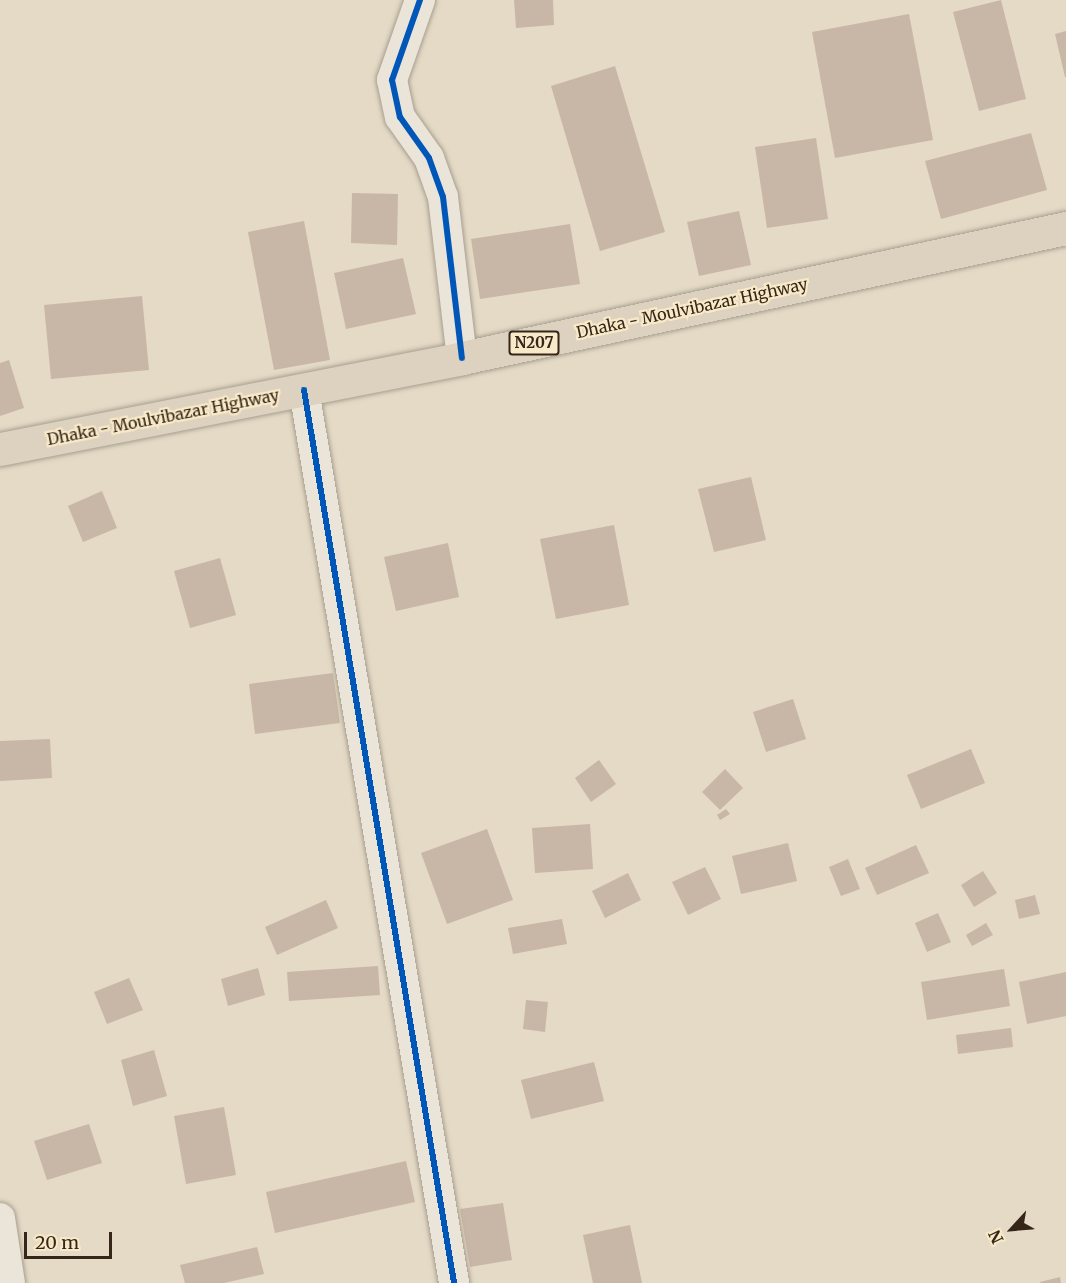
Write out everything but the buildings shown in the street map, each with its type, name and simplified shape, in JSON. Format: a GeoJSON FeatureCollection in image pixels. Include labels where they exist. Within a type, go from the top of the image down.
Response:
{"type":"FeatureCollection","features":[{"type":"Feature","properties":{"kind":"highway","name":"Dhaka - Moulvibazar Highway"},"geometry":{"type":"LineString","coordinates":[[0,449],[462,358],[1066,228]]}},
{"type":"Feature","properties":{"kind":"street"},"geometry":{"type":"LineString","coordinates":[[420,0],[392,80],[400,117],[429,158],[443,197],[462,358]]}},
{"type":"Feature","properties":{"kind":"street"},"geometry":{"type":"LineString","coordinates":[[304,390],[454,1283]]}},
{"type":"Feature","properties":{"kind":"street"},"geometry":{"type":"LineString","coordinates":[[0,1218],[10,1283]]}},
{"type":"Feature","properties":{"kind":"cycle path"},"geometry":{"type":"LineString","coordinates":[[420,0],[392,80],[400,117],[429,158],[443,197],[462,358]]}},
{"type":"Feature","properties":{"kind":"cycle path"},"geometry":{"type":"LineString","coordinates":[[304,390],[454,1283]]}}]}
